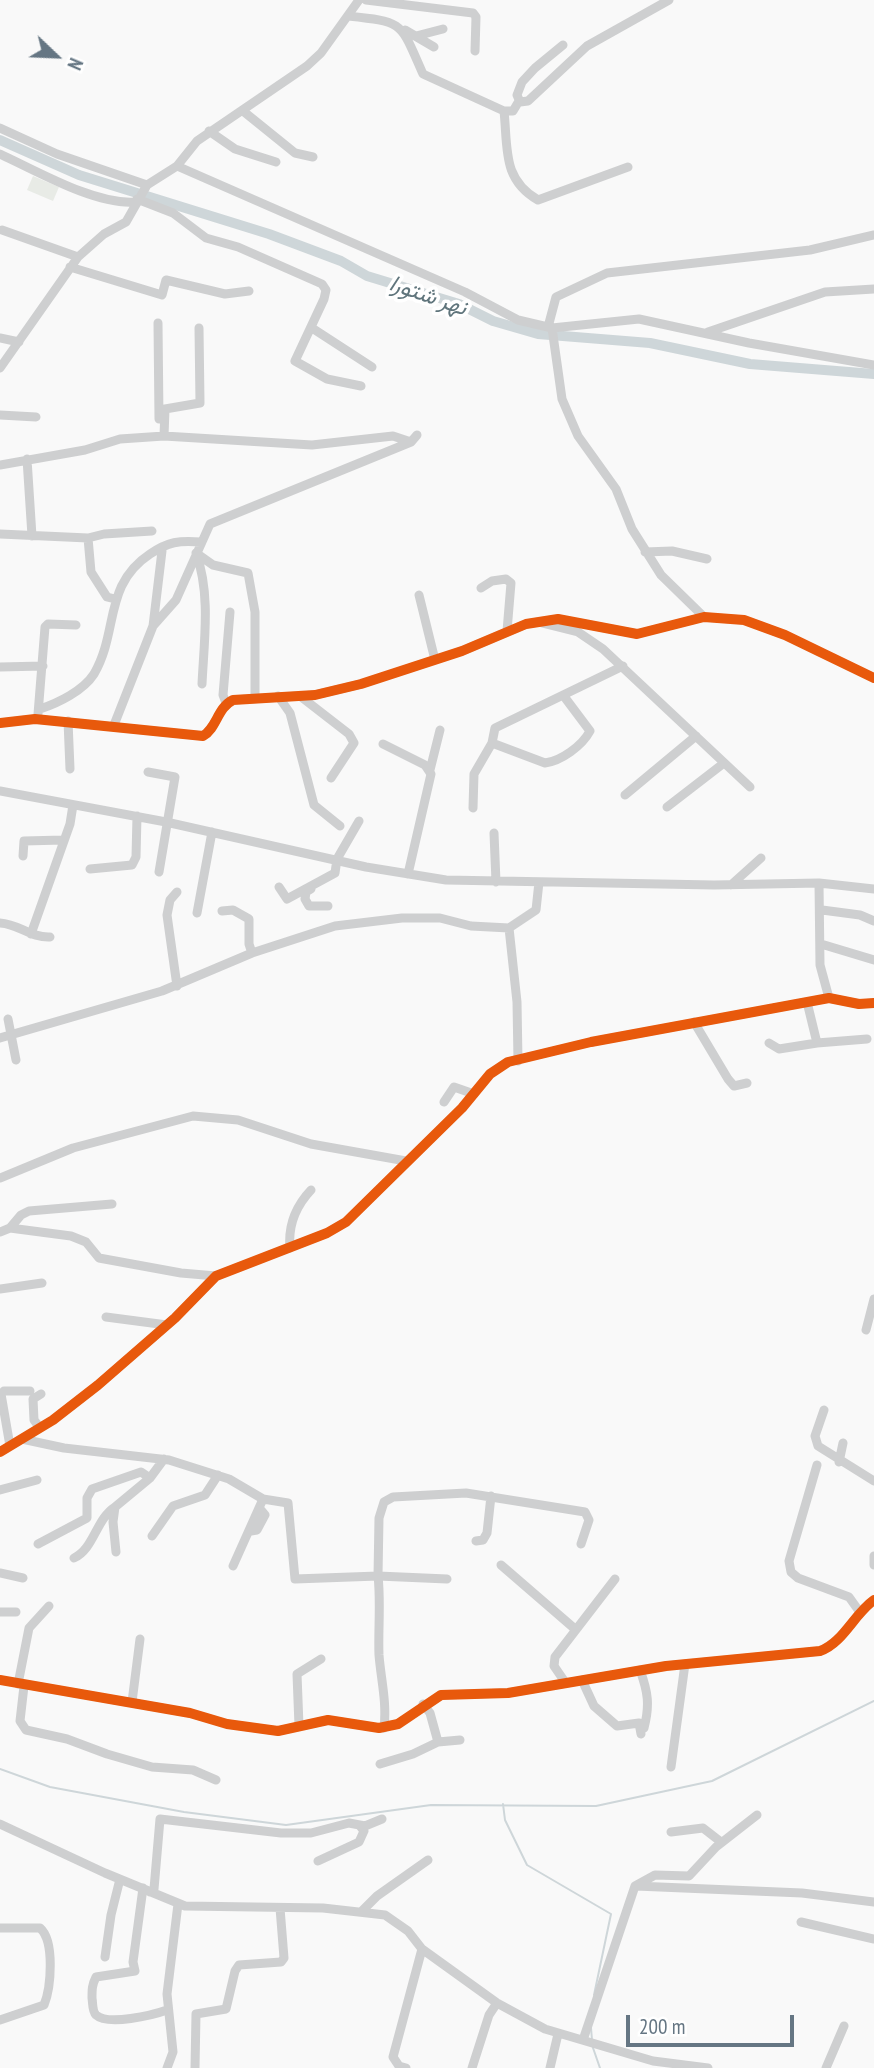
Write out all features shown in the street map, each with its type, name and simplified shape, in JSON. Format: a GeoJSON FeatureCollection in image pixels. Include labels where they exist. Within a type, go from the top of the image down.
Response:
{"type":"FeatureCollection","features":[{"type":"Feature","properties":{"kind":"street"},"geometry":{"type":"LineString","coordinates":[[0,368],[78,257],[104,234],[127,222],[141,195],[177,166],[186,151],[209,131],[243,111],[321,53],[359,0]]}},
{"type":"Feature","properties":{"kind":"street"},"geometry":{"type":"LineString","coordinates":[[366,0],[473,13],[476,17],[475,51]]}},
{"type":"Feature","properties":{"kind":"street"},"geometry":{"type":"LineString","coordinates":[[519,101],[528,101],[587,46],[669,0]]}},
{"type":"Feature","properties":{"kind":"street"},"geometry":{"type":"LineString","coordinates":[[348,16],[389,20],[434,47]]}},
{"type":"Feature","properties":{"kind":"street"},"geometry":{"type":"LineString","coordinates":[[403,29],[423,74],[504,111],[513,111],[519,101],[517,92],[522,82],[563,44]]}},
{"type":"Feature","properties":{"kind":"street"},"geometry":{"type":"LineString","coordinates":[[416,36],[443,29]]}},
{"type":"Feature","properties":{"kind":"street"},"geometry":{"type":"LineString","coordinates":[[243,111],[295,153],[313,157]]}},
{"type":"Feature","properties":{"kind":"street"},"geometry":{"type":"LineString","coordinates":[[504,111],[510,173],[522,191],[538,200],[628,167]]}},
{"type":"Feature","properties":{"kind":"street"},"geometry":{"type":"LineString","coordinates":[[0,128],[141,195],[173,213],[206,238],[238,247],[322,284],[325,294],[295,361],[327,379],[361,386]]}},
{"type":"Feature","properties":{"kind":"street"},"geometry":{"type":"LineString","coordinates":[[209,131],[234,149],[276,162]]}},
{"type":"Feature","properties":{"kind":"street"},"geometry":{"type":"LineString","coordinates":[[0,154],[47,176],[108,199],[141,195]]}},
{"type":"Feature","properties":{"kind":"street"},"geometry":{"type":"LineString","coordinates":[[177,166],[465,292],[509,318],[551,333],[628,318],[874,365]]}},
{"type":"Feature","properties":{"kind":"street"},"geometry":{"type":"LineString","coordinates":[[2,230],[78,257]]}},
{"type":"Feature","properties":{"kind":"street"},"geometry":{"type":"LineString","coordinates":[[704,617],[668,582],[645,552],[616,489],[578,436],[565,409],[551,333],[554,300],[560,293],[607,273],[810,250],[874,235]]}},
{"type":"Feature","properties":{"kind":"street"},"geometry":{"type":"LineString","coordinates":[[70,267],[162,295],[166,280],[225,294],[249,291]]}},
{"type":"Feature","properties":{"kind":"street"},"geometry":{"type":"LineString","coordinates":[[707,333],[825,292],[874,289]]}},
{"type":"Feature","properties":{"kind":"street"},"geometry":{"type":"LineString","coordinates":[[158,323],[162,436]]}},
{"type":"Feature","properties":{"kind":"street"},"geometry":{"type":"LineString","coordinates":[[162,436],[166,408],[197,405],[200,402],[199,328]]}},
{"type":"Feature","properties":{"kind":"street"},"geometry":{"type":"LineString","coordinates":[[312,328],[372,367]]}},
{"type":"Feature","properties":{"kind":"street"},"geometry":{"type":"LineString","coordinates":[[0,338],[19,342]]}},
{"type":"Feature","properties":{"kind":"street"},"geometry":{"type":"LineString","coordinates":[[0,415],[37,417]]}},
{"type":"Feature","properties":{"kind":"street"},"geometry":{"type":"LineString","coordinates":[[0,465],[85,450],[120,439],[162,436],[312,445],[393,436],[414,438],[321,481],[216,520],[206,530],[176,600],[153,626]]}},
{"type":"Feature","properties":{"kind":"street"},"geometry":{"type":"LineString","coordinates":[[27,459],[32,536]]}},
{"type":"Feature","properties":{"kind":"street"},"geometry":{"type":"LineString","coordinates":[[0,534],[89,538],[152,531]]}},
{"type":"Feature","properties":{"kind":"street"},"geometry":{"type":"LineString","coordinates":[[89,538],[91,572],[107,597],[115,599]]}},
{"type":"Feature","properties":{"kind":"street"},"geometry":{"type":"LineString","coordinates":[[40,709],[58,703],[94,673],[106,645],[115,599],[124,578],[137,562],[167,543],[201,541]]}},
{"type":"Feature","properties":{"kind":"street"},"geometry":{"type":"LineString","coordinates":[[114,725],[153,626],[162,551]]}},
{"type":"Feature","properties":{"kind":"street"},"geometry":{"type":"LineString","coordinates":[[645,552],[673,551],[707,559]]}},
{"type":"Feature","properties":{"kind":"street"},"geometry":{"type":"LineString","coordinates":[[196,553],[202,569],[205,605],[202,684]]}},
{"type":"Feature","properties":{"kind":"street"},"geometry":{"type":"LineString","coordinates":[[196,553],[214,565],[248,573],[255,612],[255,697]]}},
{"type":"Feature","properties":{"kind":"street"},"geometry":{"type":"LineString","coordinates":[[481,589],[492,581],[506,579],[511,583],[506,631]]}},
{"type":"Feature","properties":{"kind":"street"},"geometry":{"type":"LineString","coordinates":[[419,595],[435,660]]}},
{"type":"Feature","properties":{"kind":"street"},"geometry":{"type":"LineString","coordinates":[[226,703],[223,695],[230,612]]}},
{"type":"Feature","properties":{"kind":"street"},"geometry":{"type":"LineString","coordinates":[[0,723],[35,719],[68,721],[203,736],[226,703],[255,697],[300,696],[361,684],[435,660],[506,631],[537,622],[567,619],[637,634],[704,617],[736,619],[763,626],[874,678]]}},
{"type":"Feature","properties":{"kind":"street"},"geometry":{"type":"LineString","coordinates":[[537,622],[578,632],[623,666],[750,787]]}},
{"type":"Feature","properties":{"kind":"street"},"geometry":{"type":"LineString","coordinates":[[35,719],[40,709],[46,626],[76,625]]}},
{"type":"Feature","properties":{"kind":"street"},"geometry":{"type":"LineString","coordinates":[[0,667],[43,666]]}},
{"type":"Feature","properties":{"kind":"street"},"geometry":{"type":"LineString","coordinates":[[473,808],[474,774],[492,743],[495,728],[623,666]]}},
{"type":"Feature","properties":{"kind":"street"},"geometry":{"type":"LineString","coordinates":[[492,743],[545,763],[562,757],[584,740],[590,731],[563,695]]}},
{"type":"Feature","properties":{"kind":"street"},"geometry":{"type":"LineString","coordinates":[[278,696],[290,713],[314,806],[340,826]]}},
{"type":"Feature","properties":{"kind":"street"},"geometry":{"type":"LineString","coordinates":[[300,696],[349,734],[354,743],[331,778]]}},
{"type":"Feature","properties":{"kind":"street"},"geometry":{"type":"LineString","coordinates":[[68,721],[70,769]]}},
{"type":"Feature","properties":{"kind":"street"},"geometry":{"type":"LineString","coordinates":[[408,874],[440,730]]}},
{"type":"Feature","properties":{"kind":"street"},"geometry":{"type":"LineString","coordinates":[[625,795],[696,736]]}},
{"type":"Feature","properties":{"kind":"street"},"geometry":{"type":"LineString","coordinates":[[383,744],[406,754],[429,770]]}},
{"type":"Feature","properties":{"kind":"street"},"geometry":{"type":"LineString","coordinates":[[667,807],[724,763]]}},
{"type":"Feature","properties":{"kind":"street"},"geometry":{"type":"LineString","coordinates":[[148,772],[175,777],[159,872]]}},
{"type":"Feature","properties":{"kind":"street"},"geometry":{"type":"LineString","coordinates":[[0,791],[137,816],[446,880],[732,885],[819,883],[874,889]]}},
{"type":"Feature","properties":{"kind":"street"},"geometry":{"type":"LineString","coordinates":[[31,934],[70,824],[73,805]]}},
{"type":"Feature","properties":{"kind":"street"},"geometry":{"type":"LineString","coordinates":[[90,869],[132,865],[136,857],[137,816]]}},
{"type":"Feature","properties":{"kind":"street"},"geometry":{"type":"LineString","coordinates":[[328,906],[309,906],[306,892],[335,873],[337,859],[359,821]]}},
{"type":"Feature","properties":{"kind":"street"},"geometry":{"type":"LineString","coordinates":[[197,913],[212,832]]}},
{"type":"Feature","properties":{"kind":"street"},"geometry":{"type":"LineString","coordinates":[[494,833],[496,881]]}},
{"type":"Feature","properties":{"kind":"street"},"geometry":{"type":"LineString","coordinates":[[23,856],[24,841],[63,840]]}},
{"type":"Feature","properties":{"kind":"street"},"geometry":{"type":"LineString","coordinates":[[732,885],[761,858]]}},
{"type":"Feature","properties":{"kind":"street"},"geometry":{"type":"LineString","coordinates":[[0,1038],[177,986],[252,953],[335,926],[387,919],[440,918],[471,926],[509,928],[536,910],[539,882]]}},
{"type":"Feature","properties":{"kind":"street"},"geometry":{"type":"LineString","coordinates":[[819,883],[822,909],[820,965],[830,998]]}},
{"type":"Feature","properties":{"kind":"street"},"geometry":{"type":"LineString","coordinates":[[279,887],[287,899],[315,886]]}},
{"type":"Feature","properties":{"kind":"street"},"geometry":{"type":"LineString","coordinates":[[177,892],[175,898],[170,900],[167,915],[177,986]]}},
{"type":"Feature","properties":{"kind":"street"},"geometry":{"type":"LineString","coordinates":[[822,909],[860,915],[874,921]]}},
{"type":"Feature","properties":{"kind":"street"},"geometry":{"type":"LineString","coordinates":[[222,911],[233,910],[249,919],[248,944],[252,953]]}},
{"type":"Feature","properties":{"kind":"street"},"geometry":{"type":"LineString","coordinates":[[0,923],[16,924],[31,934],[50,937]]}},
{"type":"Feature","properties":{"kind":"street"},"geometry":{"type":"LineString","coordinates":[[509,928],[517,1002],[518,1061]]}},
{"type":"Feature","properties":{"kind":"street"},"geometry":{"type":"LineString","coordinates":[[821,944],[874,960]]}},
{"type":"Feature","properties":{"kind":"street"},"geometry":{"type":"LineString","coordinates":[[3,1451],[40,1428],[98,1385],[167,1325],[216,1276],[340,1226],[498,1067],[694,1022],[830,998],[859,1004],[874,1003]]}},
{"type":"Feature","properties":{"kind":"street"},"geometry":{"type":"LineString","coordinates":[[807,1002],[817,1043]]}},
{"type":"Feature","properties":{"kind":"street"},"geometry":{"type":"LineString","coordinates":[[8,1019],[16,1060]]}},
{"type":"Feature","properties":{"kind":"street"},"geometry":{"type":"LineString","coordinates":[[694,1022],[734,1086],[747,1083]]}},
{"type":"Feature","properties":{"kind":"street"},"geometry":{"type":"LineString","coordinates":[[769,1043],[779,1049],[867,1039]]}},
{"type":"Feature","properties":{"kind":"street"},"geometry":{"type":"LineString","coordinates":[[444,1102],[454,1087],[474,1094]]}},
{"type":"Feature","properties":{"kind":"street"},"geometry":{"type":"LineString","coordinates":[[0,1178],[73,1148],[172,1119],[193,1116],[238,1120],[311,1144],[406,1161]]}},
{"type":"Feature","properties":{"kind":"street"},"geometry":{"type":"LineString","coordinates":[[290,1248],[291,1228],[299,1202],[311,1190]]}},
{"type":"Feature","properties":{"kind":"street"},"geometry":{"type":"LineString","coordinates":[[0,1243],[5,1231],[29,1211],[112,1204]]}},
{"type":"Feature","properties":{"kind":"street"},"geometry":{"type":"LineString","coordinates":[[5,1231],[84,1240],[94,1255],[102,1259],[181,1273],[216,1276]]}},
{"type":"Feature","properties":{"kind":"street"},"geometry":{"type":"LineString","coordinates":[[0,1289],[42,1283]]}},
{"type":"Feature","properties":{"kind":"street"},"geometry":{"type":"LineString","coordinates":[[866,1330],[874,1299]]}},
{"type":"Feature","properties":{"kind":"street"},"geometry":{"type":"LineString","coordinates":[[106,1317],[167,1325]]}},
{"type":"Feature","properties":{"kind":"street"},"geometry":{"type":"LineString","coordinates":[[3,1451],[1,1395],[4,1391],[30,1391]]}},
{"type":"Feature","properties":{"kind":"street"},"geometry":{"type":"LineString","coordinates":[[40,1428],[34,1420],[33,1399],[41,1394]]}},
{"type":"Feature","properties":{"kind":"street"},"geometry":{"type":"LineString","coordinates":[[824,1410],[816,1430],[816,1442],[839,1462],[874,1481]]}},
{"type":"Feature","properties":{"kind":"street"},"geometry":{"type":"LineString","coordinates":[[22,1439],[64,1448],[164,1460],[218,1475],[263,1499],[288,1503],[295,1579],[378,1576],[447,1579]]}},
{"type":"Feature","properties":{"kind":"street"},"geometry":{"type":"LineString","coordinates":[[839,1462],[843,1443]]}},
{"type":"Feature","properties":{"kind":"street"},"geometry":{"type":"LineString","coordinates":[[74,1558],[81,1555],[104,1514],[150,1478],[164,1460]]}},
{"type":"Feature","properties":{"kind":"street"},"geometry":{"type":"LineString","coordinates":[[817,1465],[789,1561],[791,1572],[798,1578],[849,1597],[859,1611]]}},
{"type":"Feature","properties":{"kind":"street"},"geometry":{"type":"LineString","coordinates":[[38,1544],[87,1518],[87,1498],[92,1489],[141,1472],[150,1478]]}},
{"type":"Feature","properties":{"kind":"street"},"geometry":{"type":"LineString","coordinates":[[152,1535],[173,1506],[205,1495],[218,1475]]}},
{"type":"Feature","properties":{"kind":"street"},"geometry":{"type":"LineString","coordinates":[[0,1490],[37,1480]]}},
{"type":"Feature","properties":{"kind":"street"},"geometry":{"type":"LineString","coordinates":[[384,1728],[386,1702],[379,1655],[381,1610],[378,1576],[379,1518],[384,1502],[393,1497],[430,1493],[491,1496],[585,1512],[589,1520],[581,1544]]}},
{"type":"Feature","properties":{"kind":"street"},"geometry":{"type":"LineString","coordinates":[[476,1541],[483,1540],[487,1534],[491,1496]]}},
{"type":"Feature","properties":{"kind":"street"},"geometry":{"type":"LineString","coordinates":[[233,1566],[251,1531],[263,1499]]}},
{"type":"Feature","properties":{"kind":"street"},"geometry":{"type":"LineString","coordinates":[[115,1507],[113,1522],[116,1552]]}},
{"type":"Feature","properties":{"kind":"street"},"geometry":{"type":"LineString","coordinates":[[874,1556],[874,1565]]}},
{"type":"Feature","properties":{"kind":"street"},"geometry":{"type":"LineString","coordinates":[[501,1565],[575,1629]]}},
{"type":"Feature","properties":{"kind":"street"},"geometry":{"type":"LineString","coordinates":[[0,1573],[23,1578]]}},
{"type":"Feature","properties":{"kind":"street"},"geometry":{"type":"LineString","coordinates":[[565,1682],[553,1662],[575,1629],[615,1579]]}},
{"type":"Feature","properties":{"kind":"street"},"geometry":{"type":"LineString","coordinates":[[0,1680],[132,1702],[190,1713],[228,1724],[278,1731],[328,1720],[384,1728],[407,1719],[423,1704],[441,1695],[499,1694],[640,1670],[820,1651],[834,1644],[859,1611],[874,1600]]}},
{"type":"Feature","properties":{"kind":"street"},"geometry":{"type":"LineString","coordinates":[[49,1606],[29,1628],[21,1685],[20,1721],[26,1730],[67,1738],[152,1767],[198,1771],[216,1780]]}},
{"type":"Feature","properties":{"kind":"street"},"geometry":{"type":"LineString","coordinates":[[0,1612],[16,1612]]}},
{"type":"Feature","properties":{"kind":"street"},"geometry":{"type":"LineString","coordinates":[[132,1702],[140,1639]]}},
{"type":"Feature","properties":{"kind":"street"},"geometry":{"type":"LineString","coordinates":[[299,1726],[297,1674],[321,1659]]}},
{"type":"Feature","properties":{"kind":"street"},"geometry":{"type":"LineString","coordinates":[[671,1767],[685,1664]]}},
{"type":"Feature","properties":{"kind":"street"},"geometry":{"type":"LineString","coordinates":[[582,1680],[597,1708],[617,1726],[639,1723],[642,1731],[649,1709],[649,1695],[640,1670]]}},
{"type":"Feature","properties":{"kind":"street"},"geometry":{"type":"LineString","coordinates":[[423,1704],[430,1713],[438,1742]]}},
{"type":"Feature","properties":{"kind":"street"},"geometry":{"type":"LineString","coordinates":[[380,1764],[413,1754],[438,1742],[460,1740]]}},
{"type":"Feature","properties":{"kind":"street"},"geometry":{"type":"LineString","coordinates":[[585,2040],[635,1886],[660,1874],[688,1876],[722,1842],[757,1815]]}},
{"type":"Feature","properties":{"kind":"street"},"geometry":{"type":"LineString","coordinates":[[147,1890],[153,1889],[160,1819],[281,1833],[310,1833],[349,1823],[360,1826],[382,1819]]}},
{"type":"Feature","properties":{"kind":"street"},"geometry":{"type":"LineString","coordinates":[[0,1824],[178,1904],[198,1908],[363,1910],[385,1916],[408,1931],[422,1949],[497,2003],[558,2034],[653,2061],[708,2068]]}},
{"type":"Feature","properties":{"kind":"street"},"geometry":{"type":"LineString","coordinates":[[318,1861],[359,1842],[364,1831],[360,1826]]}},
{"type":"Feature","properties":{"kind":"street"},"geometry":{"type":"LineString","coordinates":[[671,1832],[703,1828],[722,1842]]}},
{"type":"Feature","properties":{"kind":"street"},"geometry":{"type":"LineString","coordinates":[[363,1910],[377,1896],[428,1860]]}},
{"type":"Feature","properties":{"kind":"street"},"geometry":{"type":"LineString","coordinates":[[105,1957],[120,1879]]}},
{"type":"Feature","properties":{"kind":"street"},"geometry":{"type":"LineString","coordinates":[[635,1886],[802,1893],[874,1902]]}},
{"type":"Feature","properties":{"kind":"street"},"geometry":{"type":"LineString","coordinates":[[147,1890],[133,1962],[135,1971],[96,1977],[91,1986],[93,2010],[97,2016],[111,2021],[150,2016],[167,2010]]}},
{"type":"Feature","properties":{"kind":"street"},"geometry":{"type":"LineString","coordinates":[[167,2068],[173,2052],[167,2010],[178,1904]]}},
{"type":"Feature","properties":{"kind":"street"},"geometry":{"type":"LineString","coordinates":[[195,2068],[196,2014],[226,2010],[235,1970],[239,1965],[281,1962],[284,1958],[280,1908]]}},
{"type":"Feature","properties":{"kind":"street"},"geometry":{"type":"LineString","coordinates":[[801,1922],[874,1939]]}},
{"type":"Feature","properties":{"kind":"street"},"geometry":{"type":"LineString","coordinates":[[0,1928],[43,1930],[48,1942],[48,1962],[44,2005],[0,2020]]}},
{"type":"Feature","properties":{"kind":"street"},"geometry":{"type":"LineString","coordinates":[[406,2068],[399,2066],[393,2057],[422,1949]]}},
{"type":"Feature","properties":{"kind":"street"},"geometry":{"type":"LineString","coordinates":[[472,2068],[489,2015],[497,2003]]}},
{"type":"Feature","properties":{"kind":"street"},"geometry":{"type":"LineString","coordinates":[[827,2068],[844,2026]]}},
{"type":"Feature","properties":{"kind":"street"},"geometry":{"type":"LineString","coordinates":[[550,2068],[558,2034]]}},
{"type":"Feature","properties":{"kind":"shaded area"},"geometry":{"type":"Polygon","coordinates":[[[33,176],[59,187],[53,201],[27,190],[33,176]]]}},
{"type":"Feature","properties":{"kind":"waterway","name":"نهر شتورا"},"geometry":{"type":"LineString","coordinates":[[0,140],[79,175],[269,234],[341,261],[367,276],[459,304],[493,321],[538,334],[650,343],[750,364],[874,374]]}},
{"type":"Feature","properties":{"kind":"waterway"},"geometry":{"type":"LineString","coordinates":[[0,1769],[50,1787],[184,1812],[286,1825],[431,1805],[596,1806],[712,1781],[874,1701]]}},
{"type":"Feature","properties":{"kind":"waterway"},"geometry":{"type":"LineString","coordinates":[[503,1804],[505,1820],[527,1865],[611,1914],[594,1995]]}},
{"type":"Feature","properties":{"kind":"waterway"},"geometry":{"type":"LineString","coordinates":[[591,2028],[592,2040]]}},
{"type":"Feature","properties":{"kind":"waterway"},"geometry":{"type":"LineString","coordinates":[[592,2045],[600,2068]]}},
{"type":"Feature","properties":{"kind":"cycle path"},"geometry":{"type":"LineString","coordinates":[[0,723],[35,719],[203,736],[233,700],[315,695],[361,684],[462,651],[526,624],[558,619],[637,634],[704,617],[744,620],[785,635],[874,678]]}},
{"type":"Feature","properties":{"kind":"cycle path"},"geometry":{"type":"LineString","coordinates":[[0,1452],[53,1420],[98,1385],[175,1318],[216,1276],[327,1233],[346,1222],[462,1108],[490,1074],[508,1062],[591,1042],[829,998],[859,1004],[874,1003]]}},
{"type":"Feature","properties":{"kind":"cycle path"},"geometry":{"type":"LineString","coordinates":[[0,1680],[190,1713],[227,1724],[278,1731],[328,1720],[379,1728],[398,1724],[441,1695],[508,1693],[666,1666],[820,1651],[835,1642],[874,1600]]}}]}
